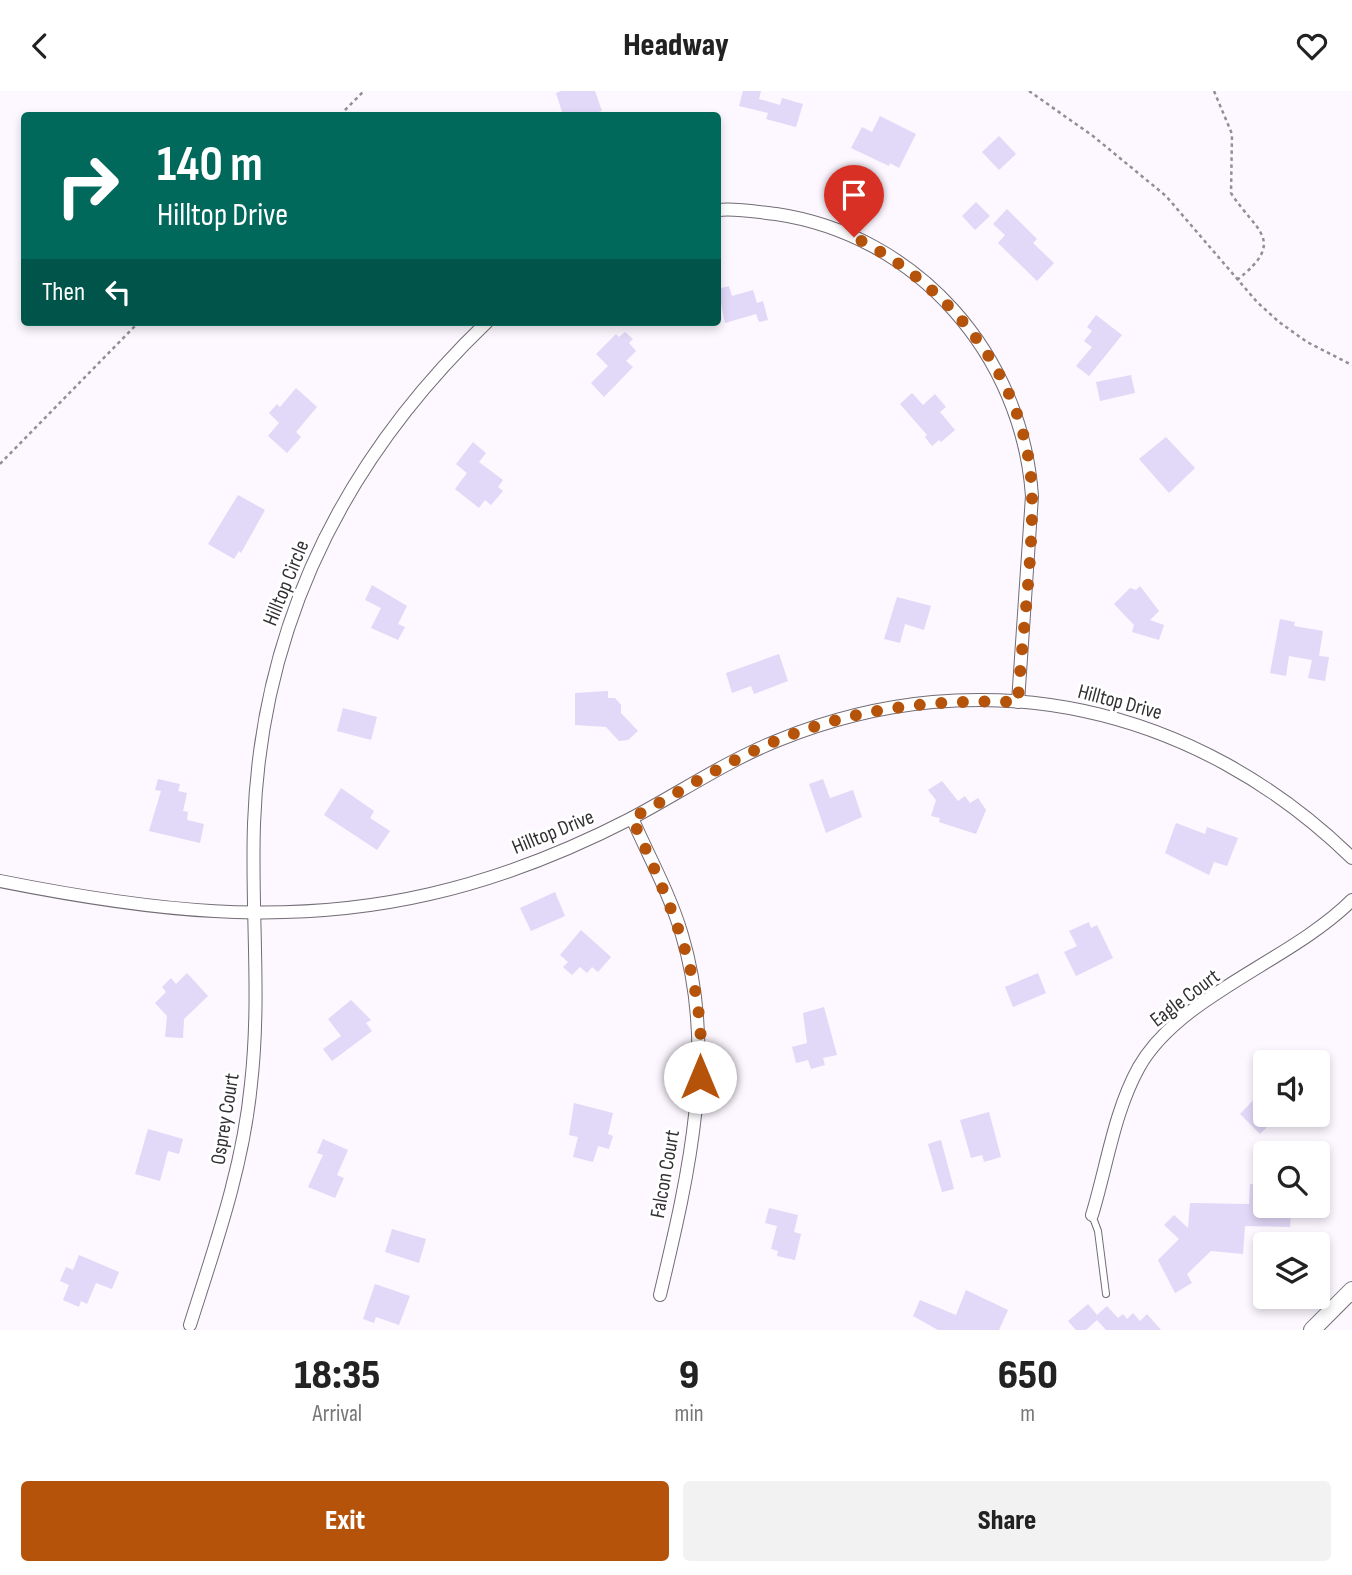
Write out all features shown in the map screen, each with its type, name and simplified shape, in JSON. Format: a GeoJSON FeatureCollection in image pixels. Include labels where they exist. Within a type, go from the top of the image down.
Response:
{"type":"FeatureCollection","features":[{"type":"Feature","properties":{"kind":"street"},"geometry":{"type":"LineString","coordinates":[[721,210],[752,211],[813,222],[880,250],[935,290],[968,325],[985,350],[1020,425],[1030,472],[1032,496],[1018,702]]}},
{"type":"Feature","properties":{"kind":"street","name":"Hilltop Circle"},"geometry":{"type":"LineString","coordinates":[[256,912],[254,824],[265,720],[284,640],[309,570],[338,511],[383,438],[438,371],[483,326]]}},
{"type":"Feature","properties":{"kind":"street","name":"Hilltop Drive"},"geometry":{"type":"LineString","coordinates":[[0,881],[98,901],[177,911],[256,912],[348,907],[432,894],[552,856],[632,818],[758,749],[850,716],[959,700],[1018,702],[1104,715],[1146,727],[1202,750],[1283,798],[1318,825],[1352,858]]}},
{"type":"Feature","properties":{"kind":"street","name":"Falcon Court"},"geometry":{"type":"LineString","coordinates":[[632,818],[676,917],[693,978],[700,1026],[699,1094],[660,1295]]}},
{"type":"Feature","properties":{"kind":"street","name":"Eagle Court"},"geometry":{"type":"LineString","coordinates":[[1093,1215],[1127,1090],[1156,1043],[1211,999],[1316,932],[1352,900]]}},
{"type":"Feature","properties":{"kind":"street","name":"Osprey Court"},"geometry":{"type":"LineString","coordinates":[[190,1325],[225,1219],[248,1111],[256,1018],[256,912]]}},
{"type":"Feature","properties":{"kind":"street"},"geometry":{"type":"LineString","coordinates":[[1312,1330],[1352,1290]]}},
{"type":"Feature","properties":{"kind":"lane"},"geometry":{"type":"LineString","coordinates":[[1093,1215],[1098,1231],[1106,1294]]}},
{"type":"Feature","properties":{"kind":"path"},"geometry":{"type":"LineString","coordinates":[[343,112],[364,91]]}},
{"type":"Feature","properties":{"kind":"path"},"geometry":{"type":"LineString","coordinates":[[1029,91],[1067,121],[1093,136],[1166,196],[1237,280],[1279,322],[1307,342],[1352,365]]}},
{"type":"Feature","properties":{"kind":"path"},"geometry":{"type":"LineString","coordinates":[[1214,91],[1232,134],[1231,193],[1260,228],[1264,242],[1262,256],[1254,267],[1237,280]]}},
{"type":"Feature","properties":{"kind":"path"},"geometry":{"type":"LineString","coordinates":[[0,464],[135,326]]}},
{"type":"Feature","properties":{"kind":"building"},"geometry":{"type":"Polygon","coordinates":[[[595,91],[602,111],[562,112],[556,93],[595,91]]]}},
{"type":"Feature","properties":{"kind":"building"},"geometry":{"type":"Polygon","coordinates":[[[743,91],[761,91],[759,99],[780,105],[782,98],[803,104],[796,127],[766,119],[768,113],[739,106],[743,91]]]}},
{"type":"Feature","properties":{"kind":"building"},"geometry":{"type":"Polygon","coordinates":[[[880,116],[916,134],[899,168],[851,148],[862,127],[872,132],[880,116]]]}},
{"type":"Feature","properties":{"kind":"building"},"geometry":{"type":"Polygon","coordinates":[[[999,136],[1016,154],[999,170],[982,152],[999,136]]]}},
{"type":"Feature","properties":{"kind":"building"},"geometry":{"type":"Polygon","coordinates":[[[976,202],[990,216],[975,230],[962,216],[976,202]]]}},
{"type":"Feature","properties":{"kind":"building"},"geometry":{"type":"Polygon","coordinates":[[[1007,209],[1037,239],[1033,243],[1054,263],[1037,281],[998,243],[1005,235],[993,224],[1007,209]]]}},
{"type":"Feature","properties":{"kind":"building"},"geometry":{"type":"Polygon","coordinates":[[[729,286],[732,296],[753,290],[757,303],[763,301],[768,320],[759,322],[756,314],[725,323],[721,288],[729,286]]]}},
{"type":"Feature","properties":{"kind":"building"},"geometry":{"type":"Polygon","coordinates":[[[1096,315],[1122,335],[1089,376],[1076,366],[1092,347],[1084,341],[1092,331],[1087,327],[1096,315]]]}},
{"type":"Feature","properties":{"kind":"building"},"geometry":{"type":"Polygon","coordinates":[[[625,332],[633,339],[629,343],[636,351],[626,361],[633,367],[604,397],[591,383],[608,366],[596,354],[616,334],[619,337],[625,332]]]}},
{"type":"Feature","properties":{"kind":"building"},"geometry":{"type":"Polygon","coordinates":[[[1131,375],[1135,393],[1100,401],[1096,382],[1131,375]]]}},
{"type":"Feature","properties":{"kind":"building"},"geometry":{"type":"Polygon","coordinates":[[[296,388],[317,407],[296,432],[301,437],[287,453],[268,436],[279,423],[269,413],[277,404],[280,407],[296,388]]]}},
{"type":"Feature","properties":{"kind":"building"},"geometry":{"type":"Polygon","coordinates":[[[912,393],[923,405],[935,394],[946,407],[940,412],[955,430],[941,442],[939,440],[932,446],[925,437],[927,435],[900,404],[912,393]]]}},
{"type":"Feature","properties":{"kind":"building"},"geometry":{"type":"Polygon","coordinates":[[[1166,437],[1195,468],[1169,493],[1139,459],[1166,437]]]}},
{"type":"Feature","properties":{"kind":"building"},"geometry":{"type":"Polygon","coordinates":[[[473,442],[486,453],[479,462],[503,480],[498,487],[503,491],[491,505],[485,500],[479,508],[455,489],[467,473],[456,464],[473,442]]]}},
{"type":"Feature","properties":{"kind":"building"},"geometry":{"type":"Polygon","coordinates":[[[238,495],[265,510],[241,553],[239,551],[234,559],[208,544],[238,495]]]}},
{"type":"Feature","properties":{"kind":"building"},"geometry":{"type":"Polygon","coordinates":[[[372,585],[407,606],[398,624],[405,627],[398,640],[371,628],[381,608],[365,600],[372,585]]]}},
{"type":"Feature","properties":{"kind":"building"},"geometry":{"type":"Polygon","coordinates":[[[1140,586],[1159,611],[1150,620],[1164,625],[1159,640],[1132,632],[1134,625],[1114,604],[1130,588],[1136,590],[1140,586]]]}},
{"type":"Feature","properties":{"kind":"building"},"geometry":{"type":"Polygon","coordinates":[[[897,597],[931,606],[924,630],[905,624],[900,643],[884,639],[897,597]]]}},
{"type":"Feature","properties":{"kind":"building"},"geometry":{"type":"Polygon","coordinates":[[[1280,619],[1295,622],[1294,626],[1323,631],[1319,656],[1329,657],[1325,681],[1308,678],[1312,660],[1289,656],[1286,676],[1270,673],[1280,619]]]}},
{"type":"Feature","properties":{"kind":"building"},"geometry":{"type":"Polygon","coordinates":[[[779,654],[788,681],[754,694],[751,686],[732,693],[726,673],[779,654]]]}},
{"type":"Feature","properties":{"kind":"building"},"geometry":{"type":"Polygon","coordinates":[[[608,691],[608,698],[615,698],[621,705],[621,713],[638,731],[628,740],[619,741],[606,727],[575,725],[575,693],[608,691]]]}},
{"type":"Feature","properties":{"kind":"building"},"geometry":{"type":"Polygon","coordinates":[[[343,708],[377,717],[371,740],[337,731],[343,708]]]}},
{"type":"Feature","properties":{"kind":"building"},"geometry":{"type":"Polygon","coordinates":[[[158,779],[180,784],[178,791],[187,793],[183,811],[188,812],[187,820],[204,824],[200,843],[149,831],[161,791],[155,790],[158,779]]]}},
{"type":"Feature","properties":{"kind":"building"},"geometry":{"type":"Polygon","coordinates":[[[823,779],[830,798],[853,790],[862,817],[826,833],[809,784],[823,779]]]}},
{"type":"Feature","properties":{"kind":"building"},"geometry":{"type":"Polygon","coordinates":[[[942,781],[958,801],[965,796],[970,803],[978,798],[986,810],[976,834],[939,822],[940,818],[931,816],[936,800],[928,790],[942,781]]]}},
{"type":"Feature","properties":{"kind":"building"},"geometry":{"type":"Polygon","coordinates":[[[341,788],[374,811],[370,818],[390,831],[377,850],[324,815],[341,788]]]}},
{"type":"Feature","properties":{"kind":"building"},"geometry":{"type":"Polygon","coordinates":[[[1176,823],[1205,834],[1207,827],[1238,838],[1227,866],[1214,862],[1209,875],[1165,853],[1176,823]]]}},
{"type":"Feature","properties":{"kind":"building"},"geometry":{"type":"Polygon","coordinates":[[[555,892],[565,916],[531,931],[520,908],[555,892]]]}},
{"type":"Feature","properties":{"kind":"building"},"geometry":{"type":"Polygon","coordinates":[[[1089,922],[1091,928],[1097,925],[1113,958],[1076,976],[1064,952],[1077,946],[1069,931],[1089,922]]]}},
{"type":"Feature","properties":{"kind":"building"},"geometry":{"type":"Polygon","coordinates":[[[581,930],[611,957],[598,972],[592,967],[587,973],[580,967],[572,975],[563,967],[568,962],[560,955],[581,930]]]}},
{"type":"Feature","properties":{"kind":"building"},"geometry":{"type":"Polygon","coordinates":[[[187,973],[208,996],[184,1019],[183,1038],[165,1037],[167,1016],[155,1003],[166,992],[162,987],[171,978],[176,984],[187,973]]]}},
{"type":"Feature","properties":{"kind":"building"},"geometry":{"type":"Polygon","coordinates":[[[1038,973],[1046,993],[1013,1007],[1005,987],[1038,973]]]}},
{"type":"Feature","properties":{"kind":"building"},"geometry":{"type":"Polygon","coordinates":[[[351,1000],[371,1020],[366,1023],[372,1031],[332,1061],[323,1049],[341,1036],[328,1019],[351,1000]]]}},
{"type":"Feature","properties":{"kind":"building"},"geometry":{"type":"Polygon","coordinates":[[[824,1007],[837,1055],[823,1058],[825,1065],[811,1069],[808,1060],[796,1063],[792,1047],[807,1043],[803,1013],[824,1007]]]}},
{"type":"Feature","properties":{"kind":"building"},"geometry":{"type":"Polygon","coordinates":[[[1253,1100],[1253,1127],[1240,1114],[1253,1100]]]}},
{"type":"Feature","properties":{"kind":"building"},"geometry":{"type":"Polygon","coordinates":[[[574,1103],[613,1113],[608,1134],[613,1136],[609,1149],[598,1146],[593,1162],[573,1157],[578,1137],[569,1135],[574,1103]]]}},
{"type":"Feature","properties":{"kind":"building"},"geometry":{"type":"Polygon","coordinates":[[[989,1112],[1001,1157],[984,1162],[982,1155],[971,1158],[960,1120],[989,1112]]]}},
{"type":"Feature","properties":{"kind":"building"},"geometry":{"type":"Polygon","coordinates":[[[1253,1127],[1267,1127],[1260,1134],[1253,1127]]]}},
{"type":"Feature","properties":{"kind":"building"},"geometry":{"type":"Polygon","coordinates":[[[148,1129],[183,1139],[179,1154],[168,1151],[160,1181],[135,1174],[148,1129]]]}},
{"type":"Feature","properties":{"kind":"building"},"geometry":{"type":"Polygon","coordinates":[[[323,1139],[348,1150],[337,1175],[344,1178],[335,1198],[308,1187],[323,1155],[317,1153],[323,1139]]]}},
{"type":"Feature","properties":{"kind":"building"},"geometry":{"type":"Polygon","coordinates":[[[941,1140],[954,1189],[942,1192],[928,1144],[941,1140]]]}},
{"type":"Feature","properties":{"kind":"building"},"geometry":{"type":"Polygon","coordinates":[[[1250,1184],[1253,1184],[1253,1218],[1291,1218],[1290,1227],[1245,1226],[1243,1254],[1211,1251],[1187,1274],[1192,1283],[1175,1293],[1158,1260],[1179,1239],[1164,1225],[1174,1215],[1188,1228],[1190,1203],[1249,1204],[1250,1184]]]}},
{"type":"Feature","properties":{"kind":"building"},"geometry":{"type":"Polygon","coordinates":[[[769,1208],[798,1215],[794,1232],[801,1234],[795,1260],[777,1256],[778,1251],[771,1249],[777,1226],[765,1223],[769,1208]]]}},
{"type":"Feature","properties":{"kind":"building"},"geometry":{"type":"Polygon","coordinates":[[[392,1229],[426,1239],[419,1263],[385,1252],[392,1229]]]}},
{"type":"Feature","properties":{"kind":"building"},"geometry":{"type":"Polygon","coordinates":[[[79,1255],[119,1272],[112,1289],[96,1283],[87,1304],[81,1301],[79,1307],[63,1300],[69,1285],[60,1281],[66,1267],[73,1270],[79,1255]]]}},
{"type":"Feature","properties":{"kind":"building"},"geometry":{"type":"Polygon","coordinates":[[[375,1284],[410,1296],[399,1325],[376,1317],[374,1323],[363,1319],[375,1284]]]}},
{"type":"Feature","properties":{"kind":"building"},"geometry":{"type":"Polygon","coordinates":[[[966,1290],[1008,1310],[999,1330],[938,1330],[913,1316],[920,1300],[956,1315],[966,1290]]]}},
{"type":"Feature","properties":{"kind":"building"},"geometry":{"type":"Polygon","coordinates":[[[1088,1304],[1097,1315],[1107,1306],[1118,1318],[1123,1314],[1127,1319],[1133,1313],[1140,1321],[1147,1314],[1161,1330],[1106,1330],[1097,1320],[1086,1330],[1076,1330],[1068,1321],[1088,1304]]]}},
{"type":"Feature","properties":{"kind":"route"},"geometry":{"type":"LineString","coordinates":[[700,1077],[700,1026],[693,978],[683,938],[632,818],[748,754],[778,740],[850,716],[894,707],[959,700],[1018,702],[1032,496],[1028,458],[1020,425],[1004,384],[985,350],[954,309],[912,271],[854,237]]}}]}
